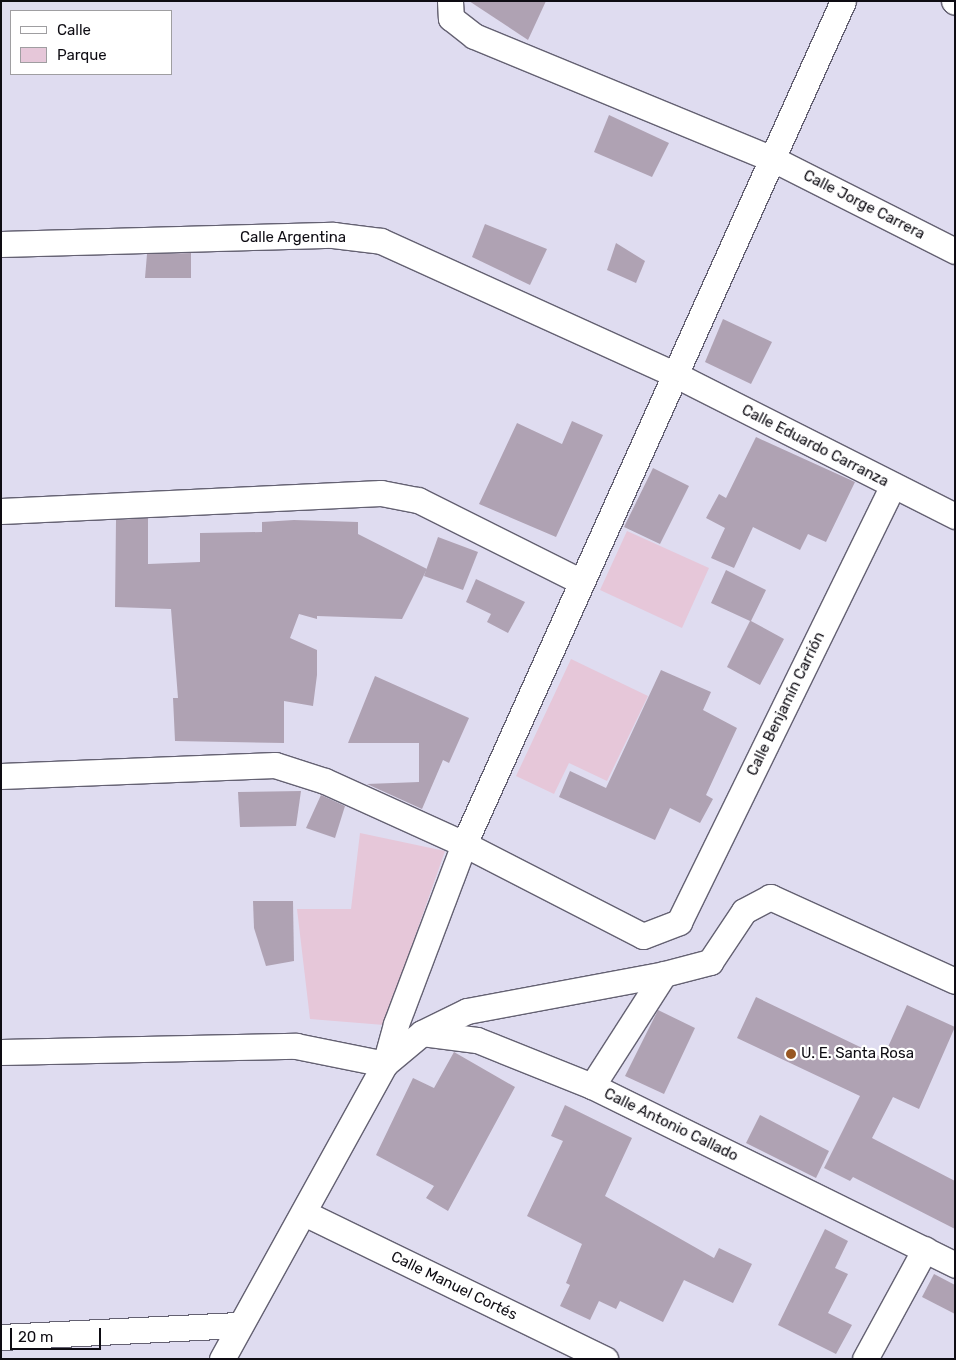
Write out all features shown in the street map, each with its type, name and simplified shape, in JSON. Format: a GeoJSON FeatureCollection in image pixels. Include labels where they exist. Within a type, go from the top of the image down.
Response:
{"type":"FeatureCollection","features":[{"type":"Feature","properties":{"kind":"street","name":"Calle Jorge Carrera"},"geometry":{"type":"LineString","coordinates":[[450,1],[451,18],[474,36],[773,159],[955,252]]}},
{"type":"Feature","properties":{"kind":"street"},"geometry":{"type":"LineString","coordinates":[[222,1359],[385,1064],[396,1024],[464,844],[580,581],[676,375],[843,1]]}},
{"type":"Feature","properties":{"kind":"street","name":"Calle Argentina"},"geometry":{"type":"LineString","coordinates":[[1,244],[333,235],[381,241],[676,375]]}},
{"type":"Feature","properties":{"kind":"street","name":"Calle Eduardo Carranza"},"geometry":{"type":"LineString","coordinates":[[676,375],[955,516]]}},
{"type":"Feature","properties":{"kind":"street","name":"Calle Benjamín Carrión"},"geometry":{"type":"LineString","coordinates":[[464,844],[643,936],[679,922],[893,486]]}},
{"type":"Feature","properties":{"kind":"street"},"geometry":{"type":"LineString","coordinates":[[1,511],[380,492],[418,500],[580,581]]}},
{"type":"Feature","properties":{"kind":"street"},"geometry":{"type":"LineString","coordinates":[[1,776],[275,765],[325,781],[464,844]]}},
{"type":"Feature","properties":{"kind":"street"},"geometry":{"type":"LineString","coordinates":[[385,1064],[422,1033],[467,1011],[664,974],[710,962],[744,911],[770,897],[955,981]]}},
{"type":"Feature","properties":{"kind":"street"},"geometry":{"type":"LineString","coordinates":[[592,1086],[664,974]]}},
{"type":"Feature","properties":{"kind":"street","name":"Calle Antonio Callado"},"geometry":{"type":"LineString","coordinates":[[422,1033],[477,1040],[592,1086],[955,1265]]}},
{"type":"Feature","properties":{"kind":"street"},"geometry":{"type":"LineString","coordinates":[[1,1052],[296,1046],[385,1064]]}},
{"type":"Feature","properties":{"kind":"street","name":"Calle Manuel Cortés"},"geometry":{"type":"LineString","coordinates":[[304,1213],[605,1359]]}},
{"type":"Feature","properties":{"kind":"street"},"geometry":{"type":"LineString","coordinates":[[865,1359],[924,1250]]}},
{"type":"Feature","properties":{"kind":"street"},"geometry":{"type":"LineString","coordinates":[[1,1336],[240,1325]]}},
{"type":"Feature","properties":{"kind":"green space"},"geometry":{"type":"Polygon","coordinates":[[[627,531],[709,568],[682,628],[600,590],[627,531]]]}},
{"type":"Feature","properties":{"kind":"green space"},"geometry":{"type":"Polygon","coordinates":[[[571,659],[648,696],[607,781],[569,763],[554,794],[516,776],[571,659]]]}},
{"type":"Feature","properties":{"kind":"green space"},"geometry":{"type":"Polygon","coordinates":[[[360,833],[445,851],[384,1025],[310,1019],[297,909],[351,909],[360,833]]]}},
{"type":"Feature","properties":{"kind":"building"},"geometry":{"type":"Polygon","coordinates":[[[469,1],[546,1],[528,40],[469,1]]]}},
{"type":"Feature","properties":{"kind":"building"},"geometry":{"type":"Polygon","coordinates":[[[609,115],[669,143],[652,177],[594,152],[609,115]]]}},
{"type":"Feature","properties":{"kind":"building"},"geometry":{"type":"Polygon","coordinates":[[[485,224],[547,249],[530,285],[472,257],[485,224]]]}},
{"type":"Feature","properties":{"kind":"building"},"geometry":{"type":"Polygon","coordinates":[[[616,243],[645,261],[636,283],[607,270],[616,243]]]}},
{"type":"Feature","properties":{"kind":"building"},"geometry":{"type":"Polygon","coordinates":[[[191,253],[191,278],[145,278],[147,254],[191,253]]]}},
{"type":"Feature","properties":{"kind":"building"},"geometry":{"type":"Polygon","coordinates":[[[723,319],[772,342],[751,384],[705,362],[723,319]]]}},
{"type":"Feature","properties":{"kind":"building"},"geometry":{"type":"Polygon","coordinates":[[[572,421],[603,435],[556,537],[479,504],[517,423],[562,444],[572,421]]]}},
{"type":"Feature","properties":{"kind":"building"},"geometry":{"type":"Polygon","coordinates":[[[756,437],[855,482],[826,542],[808,534],[800,550],[753,527],[734,568],[711,558],[725,528],[706,518],[719,494],[726,498],[756,437]]]}},
{"type":"Feature","properties":{"kind":"building"},"geometry":{"type":"Polygon","coordinates":[[[653,468],[689,486],[660,544],[624,527],[653,468]]]}},
{"type":"Feature","properties":{"kind":"building"},"geometry":{"type":"Polygon","coordinates":[[[148,518],[148,564],[200,562],[200,533],[262,532],[262,522],[294,520],[358,522],[358,534],[427,569],[402,619],[317,616],[317,619],[299,614],[290,638],[317,650],[317,675],[313,706],[284,701],[284,743],[175,741],[173,698],[178,698],[171,609],[115,607],[116,520],[148,518]]]}},
{"type":"Feature","properties":{"kind":"building"},"geometry":{"type":"Polygon","coordinates":[[[438,537],[478,552],[463,590],[424,576],[438,537]]]}},
{"type":"Feature","properties":{"kind":"building"},"geometry":{"type":"Polygon","coordinates":[[[726,570],[766,590],[751,621],[784,639],[760,685],[727,667],[750,621],[711,603],[726,570]]]}},
{"type":"Feature","properties":{"kind":"building"},"geometry":{"type":"Polygon","coordinates":[[[476,579],[525,602],[508,633],[487,622],[491,614],[466,602],[476,579]]]}},
{"type":"Feature","properties":{"kind":"building"},"geometry":{"type":"Polygon","coordinates":[[[661,670],[711,692],[703,710],[737,728],[706,795],[713,799],[700,823],[670,808],[655,840],[559,797],[570,771],[606,788],[661,670]]]}},
{"type":"Feature","properties":{"kind":"building"},"geometry":{"type":"Polygon","coordinates":[[[375,676],[469,718],[449,763],[443,760],[422,809],[367,784],[419,782],[419,743],[348,743],[375,676]]]}},
{"type":"Feature","properties":{"kind":"building"},"geometry":{"type":"Polygon","coordinates":[[[301,791],[296,826],[240,827],[238,792],[301,791]]]}},
{"type":"Feature","properties":{"kind":"building"},"geometry":{"type":"Polygon","coordinates":[[[321,795],[345,806],[335,838],[306,828],[321,795]]]}},
{"type":"Feature","properties":{"kind":"building"},"geometry":{"type":"Polygon","coordinates":[[[253,901],[293,901],[294,961],[266,966],[254,928],[253,901]]]}},
{"type":"Feature","properties":{"kind":"building"},"geometry":{"type":"Polygon","coordinates":[[[756,997],[883,1058],[907,1005],[955,1027],[919,1109],[893,1097],[872,1138],[955,1181],[955,1229],[853,1177],[850,1181],[824,1168],[860,1096],[737,1038],[756,997]]]}},
{"type":"Feature","properties":{"kind":"building"},"geometry":{"type":"Polygon","coordinates":[[[658,1010],[695,1028],[664,1094],[625,1076],[658,1010]]]}},
{"type":"Feature","properties":{"kind":"building"},"geometry":{"type":"Polygon","coordinates":[[[454,1052],[515,1087],[448,1211],[426,1198],[434,1186],[376,1155],[413,1078],[434,1088],[454,1052]]]}},
{"type":"Feature","properties":{"kind":"building"},"geometry":{"type":"Polygon","coordinates":[[[565,1105],[632,1138],[605,1196],[714,1258],[719,1248],[752,1264],[733,1303],[684,1280],[663,1322],[620,1301],[616,1309],[599,1301],[590,1320],[560,1306],[570,1285],[566,1283],[582,1244],[527,1216],[563,1141],[551,1136],[565,1105]]]}},
{"type":"Feature","properties":{"kind":"building"},"geometry":{"type":"Polygon","coordinates":[[[760,1115],[829,1151],[816,1178],[746,1143],[760,1115]]]}},
{"type":"Feature","properties":{"kind":"building"},"geometry":{"type":"Polygon","coordinates":[[[825,1229],[848,1241],[835,1268],[848,1274],[828,1313],[852,1325],[836,1354],[778,1325],[825,1229]]]}},
{"type":"Feature","properties":{"kind":"building"},"geometry":{"type":"Polygon","coordinates":[[[934,1274],[955,1285],[955,1314],[922,1297],[934,1274]]]}},
{"type":"Feature","properties":{"kind":"place","name":"U. E. Santa Rosa"},"geometry":{"type":"Point","coordinates":[791,1054]}}]}
